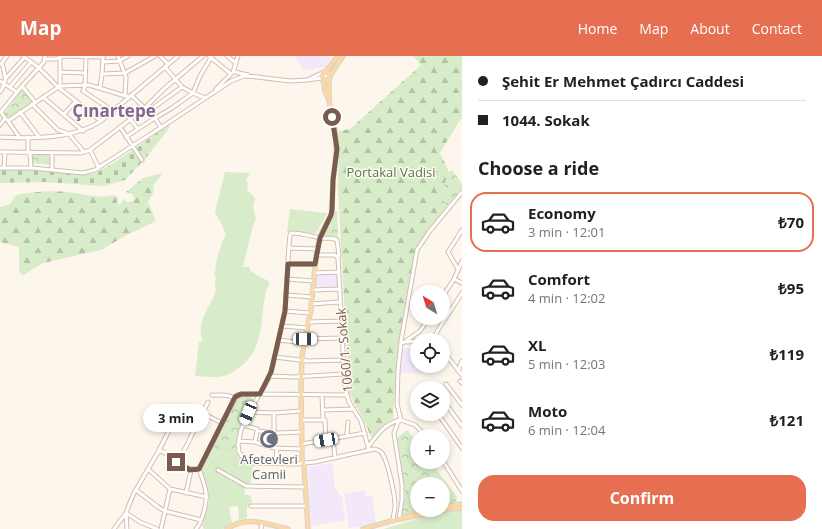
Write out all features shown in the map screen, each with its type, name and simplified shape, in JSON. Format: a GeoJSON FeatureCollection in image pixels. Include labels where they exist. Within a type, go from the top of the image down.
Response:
{"type":"FeatureCollection","features":[{"type":"Feature","properties":{"kind":"main road"},"geometry":{"type":"LineString","coordinates":[[308,529],[306,486],[302,449],[301,360],[310,313],[317,249],[320,237],[332,213],[336,136],[322,76],[338,56]]}},
{"type":"Feature","properties":{"kind":"main road"},"geometry":{"type":"LineString","coordinates":[[323,79],[330,77],[344,56]]}},
{"type":"Feature","properties":{"kind":"main road"},"geometry":{"type":"LineString","coordinates":[[325,72],[328,72],[330,77],[329,101]]}},
{"type":"Feature","properties":{"kind":"main road"},"geometry":{"type":"LineString","coordinates":[[450,506],[462,504]]}},
{"type":"Feature","properties":{"kind":"main road"},"geometry":{"type":"LineString","coordinates":[[399,519],[403,520],[450,509],[462,508]]}},
{"type":"Feature","properties":{"kind":"main road"},"geometry":{"type":"LineString","coordinates":[[363,529],[382,527],[393,521],[410,516]]}},
{"type":"Feature","properties":{"kind":"main road"},"geometry":{"type":"LineString","coordinates":[[227,529],[238,522],[248,521],[288,529]]}},
{"type":"Feature","properties":{"kind":"street"},"geometry":{"type":"LineString","coordinates":[[0,92],[5,85],[6,78],[1,64],[7,56]]}},
{"type":"Feature","properties":{"kind":"street"},"geometry":{"type":"LineString","coordinates":[[6,78],[25,56],[101,121]]}},
{"type":"Feature","properties":{"kind":"street"},"geometry":{"type":"LineString","coordinates":[[118,56],[124,73],[128,96]]}},
{"type":"Feature","properties":{"kind":"street"},"geometry":{"type":"LineString","coordinates":[[103,62],[119,61],[128,56]]}},
{"type":"Feature","properties":{"kind":"street"},"geometry":{"type":"LineString","coordinates":[[102,74],[124,73],[155,56]]}},
{"type":"Feature","properties":{"kind":"street"},"geometry":{"type":"LineString","coordinates":[[160,56],[168,64]]}},
{"type":"Feature","properties":{"kind":"street"},"geometry":{"type":"LineString","coordinates":[[0,137],[39,137],[83,131],[101,121],[120,106],[128,96],[178,56]]}},
{"type":"Feature","properties":{"kind":"street"},"geometry":{"type":"LineString","coordinates":[[145,108],[175,79],[203,56]]}},
{"type":"Feature","properties":{"kind":"street"},"geometry":{"type":"LineString","coordinates":[[227,56],[236,63]]}},
{"type":"Feature","properties":{"kind":"street"},"geometry":{"type":"LineString","coordinates":[[235,78],[232,77],[238,56]]}},
{"type":"Feature","properties":{"kind":"street"},"geometry":{"type":"LineString","coordinates":[[20,138],[1,112],[44,62],[45,57],[56,59],[60,57],[104,57],[100,88]]}},
{"type":"Feature","properties":{"kind":"street"},"geometry":{"type":"LineString","coordinates":[[59,86],[60,57]]}},
{"type":"Feature","properties":{"kind":"street"},"geometry":{"type":"LineString","coordinates":[[86,57],[85,86],[83,91],[113,111]]}},
{"type":"Feature","properties":{"kind":"street"},"geometry":{"type":"LineString","coordinates":[[126,137],[194,93],[200,76],[210,57],[233,73],[290,81],[323,79]]}},
{"type":"Feature","properties":{"kind":"street"},"geometry":{"type":"LineString","coordinates":[[10,87],[31,62]]}},
{"type":"Feature","properties":{"kind":"street"},"geometry":{"type":"LineString","coordinates":[[164,67],[182,87],[205,98]]}},
{"type":"Feature","properties":{"kind":"street"},"geometry":{"type":"LineString","coordinates":[[60,72],[85,73]]}},
{"type":"Feature","properties":{"kind":"street"},"geometry":{"type":"LineString","coordinates":[[307,80],[325,72]]}},
{"type":"Feature","properties":{"kind":"street"},"geometry":{"type":"LineString","coordinates":[[211,95],[233,73]]}},
{"type":"Feature","properties":{"kind":"street"},"geometry":{"type":"LineString","coordinates":[[0,168],[31,168],[83,173],[99,168],[235,78],[244,76],[258,77]]}},
{"type":"Feature","properties":{"kind":"street"},"geometry":{"type":"LineString","coordinates":[[0,81],[17,92]]}},
{"type":"Feature","properties":{"kind":"street"},"geometry":{"type":"LineString","coordinates":[[22,86],[34,103],[58,130],[69,134],[84,152]]}},
{"type":"Feature","properties":{"kind":"street"},"geometry":{"type":"LineString","coordinates":[[0,125],[59,86],[85,86],[100,88],[128,96],[149,111],[161,128]]}},
{"type":"Feature","properties":{"kind":"street"},"geometry":{"type":"LineString","coordinates":[[149,111],[182,87]]}},
{"type":"Feature","properties":{"kind":"street"},"geometry":{"type":"LineString","coordinates":[[43,97],[83,131]]}},
{"type":"Feature","properties":{"kind":"street"},"geometry":{"type":"LineString","coordinates":[[64,114],[76,101]]}},
{"type":"Feature","properties":{"kind":"street"},"geometry":{"type":"LineString","coordinates":[[120,106],[138,129]]}},
{"type":"Feature","properties":{"kind":"street"},"geometry":{"type":"LineString","coordinates":[[20,112],[39,137]]}},
{"type":"Feature","properties":{"kind":"street"},"geometry":{"type":"LineString","coordinates":[[0,152],[81,153],[90,150],[131,120]]}},
{"type":"Feature","properties":{"kind":"street"},"geometry":{"type":"LineString","coordinates":[[120,127],[142,160]]}},
{"type":"Feature","properties":{"kind":"street"},"geometry":{"type":"LineString","coordinates":[[28,137],[31,168]]}},
{"type":"Feature","properties":{"kind":"street"},"geometry":{"type":"LineString","coordinates":[[90,150],[99,168]]}},
{"type":"Feature","properties":{"kind":"street"},"geometry":{"type":"LineString","coordinates":[[4,168],[6,152]]}},
{"type":"Feature","properties":{"kind":"street"},"geometry":{"type":"LineString","coordinates":[[52,153],[52,170]]}},
{"type":"Feature","properties":{"kind":"street"},"geometry":{"type":"LineString","coordinates":[[399,519],[402,493],[394,430],[401,420],[397,404],[400,347],[417,250],[462,193]]}},
{"type":"Feature","properties":{"kind":"street"},"geometry":{"type":"LineString","coordinates":[[458,269],[448,252],[462,230]]}},
{"type":"Feature","properties":{"kind":"street"},"geometry":{"type":"LineString","coordinates":[[320,237],[290,234],[285,311],[275,357],[270,376],[243,425],[238,447],[240,453],[247,461],[252,463],[315,462],[369,449],[377,449],[383,454],[387,463],[395,506],[393,521]]}},
{"type":"Feature","properties":{"kind":"street","name":"1060/1. Sokak"},"geometry":{"type":"LineString","coordinates":[[320,237],[336,239],[338,242],[342,360],[346,395],[361,421],[369,449]]}},
{"type":"Feature","properties":{"kind":"street"},"geometry":{"type":"LineString","coordinates":[[289,248],[317,249]]}},
{"type":"Feature","properties":{"kind":"street"},"geometry":{"type":"LineString","coordinates":[[316,255],[336,255],[338,258]]}},
{"type":"Feature","properties":{"kind":"street"},"geometry":{"type":"LineString","coordinates":[[450,285],[462,261]]}},
{"type":"Feature","properties":{"kind":"street"},"geometry":{"type":"LineString","coordinates":[[288,264],[315,264]]}},
{"type":"Feature","properties":{"kind":"street"},"geometry":{"type":"LineString","coordinates":[[314,273],[339,272]]}},
{"type":"Feature","properties":{"kind":"street"},"geometry":{"type":"LineString","coordinates":[[454,278],[462,283]]}},
{"type":"Feature","properties":{"kind":"street"},"geometry":{"type":"LineString","coordinates":[[287,280],[313,281]]}},
{"type":"Feature","properties":{"kind":"street"},"geometry":{"type":"LineString","coordinates":[[312,290],[340,290]]}},
{"type":"Feature","properties":{"kind":"street"},"geometry":{"type":"LineString","coordinates":[[437,333],[462,293]]}},
{"type":"Feature","properties":{"kind":"street"},"geometry":{"type":"LineString","coordinates":[[286,295],[312,297]]}},
{"type":"Feature","properties":{"kind":"street"},"geometry":{"type":"LineString","coordinates":[[311,304],[340,302]]}},
{"type":"Feature","properties":{"kind":"street"},"geometry":{"type":"LineString","coordinates":[[285,311],[310,313]]}},
{"type":"Feature","properties":{"kind":"street"},"geometry":{"type":"LineString","coordinates":[[308,322],[341,321]]}},
{"type":"Feature","properties":{"kind":"street"},"geometry":{"type":"LineString","coordinates":[[400,347],[424,325]]}},
{"type":"Feature","properties":{"kind":"street"},"geometry":{"type":"LineString","coordinates":[[282,326],[307,328]]}},
{"type":"Feature","properties":{"kind":"street"},"geometry":{"type":"LineString","coordinates":[[279,340],[304,341],[342,338]]}},
{"type":"Feature","properties":{"kind":"street"},"geometry":{"type":"LineString","coordinates":[[404,343],[410,341]]}},
{"type":"Feature","properties":{"kind":"street"},"geometry":{"type":"LineString","coordinates":[[275,357],[301,360],[342,360]]}},
{"type":"Feature","properties":{"kind":"street"},"geometry":{"type":"LineString","coordinates":[[450,360],[462,375]]}},
{"type":"Feature","properties":{"kind":"street"},"geometry":{"type":"LineString","coordinates":[[458,370],[462,361]]}},
{"type":"Feature","properties":{"kind":"street"},"geometry":{"type":"LineString","coordinates":[[270,376],[294,377],[343,374]]}},
{"type":"Feature","properties":{"kind":"street"},"geometry":{"type":"LineString","coordinates":[[450,389],[462,405]]}},
{"type":"Feature","properties":{"kind":"street"},"geometry":{"type":"LineString","coordinates":[[212,395],[217,396],[228,394],[235,398]]}},
{"type":"Feature","properties":{"kind":"street"},"geometry":{"type":"LineString","coordinates":[[199,528],[207,497],[199,469],[237,395],[346,395]]}},
{"type":"Feature","properties":{"kind":"street"},"geometry":{"type":"LineString","coordinates":[[322,395],[323,420],[325,420],[326,440]]}},
{"type":"Feature","properties":{"kind":"street"},"geometry":{"type":"LineString","coordinates":[[178,463],[208,402]]}},
{"type":"Feature","properties":{"kind":"street"},"geometry":{"type":"LineString","coordinates":[[114,529],[126,513],[136,490],[180,409],[202,414],[222,423]]}},
{"type":"Feature","properties":{"kind":"street"},"geometry":{"type":"LineString","coordinates":[[323,410],[354,409]]}},
{"type":"Feature","properties":{"kind":"street"},"geometry":{"type":"LineString","coordinates":[[450,410],[462,426]]}},
{"type":"Feature","properties":{"kind":"street"},"geometry":{"type":"LineString","coordinates":[[249,412],[274,413],[301,411]]}},
{"type":"Feature","properties":{"kind":"street"},"geometry":{"type":"LineString","coordinates":[[274,413],[274,432]]}},
{"type":"Feature","properties":{"kind":"street"},"geometry":{"type":"LineString","coordinates":[[302,420],[323,420]]}},
{"type":"Feature","properties":{"kind":"street"},"geometry":{"type":"LineString","coordinates":[[369,449],[386,425],[401,420],[416,425],[420,429]]}},
{"type":"Feature","properties":{"kind":"street"},"geometry":{"type":"LineString","coordinates":[[443,421],[462,448]]}},
{"type":"Feature","properties":{"kind":"street"},"geometry":{"type":"LineString","coordinates":[[348,422],[348,435]]}},
{"type":"Feature","properties":{"kind":"street"},"geometry":{"type":"LineString","coordinates":[[243,425],[257,429],[257,431],[302,432]]}},
{"type":"Feature","properties":{"kind":"street"},"geometry":{"type":"LineString","coordinates":[[255,442],[257,431]]}},
{"type":"Feature","properties":{"kind":"street"},"geometry":{"type":"LineString","coordinates":[[302,444],[365,433]]}},
{"type":"Feature","properties":{"kind":"street"},"geometry":{"type":"LineString","coordinates":[[333,438],[335,458]]}},
{"type":"Feature","properties":{"kind":"street"},"geometry":{"type":"LineString","coordinates":[[239,441],[255,442],[276,448],[302,449]]}},
{"type":"Feature","properties":{"kind":"street"},"geometry":{"type":"LineString","coordinates":[[276,448],[276,463]]}},
{"type":"Feature","properties":{"kind":"street"},"geometry":{"type":"LineString","coordinates":[[158,452],[162,452],[191,470],[199,469]]}},
{"type":"Feature","properties":{"kind":"street"},"geometry":{"type":"LineString","coordinates":[[148,469],[170,489],[207,497]]}},
{"type":"Feature","properties":{"kind":"street"},"geometry":{"type":"LineString","coordinates":[[448,469],[462,491]]}},
{"type":"Feature","properties":{"kind":"street"},"geometry":{"type":"LineString","coordinates":[[186,493],[191,470]]}},
{"type":"Feature","properties":{"kind":"street"},"geometry":{"type":"LineString","coordinates":[[218,470],[246,486],[306,486]]}},
{"type":"Feature","properties":{"kind":"street"},"geometry":{"type":"LineString","coordinates":[[161,529],[170,489]]}},
{"type":"Feature","properties":{"kind":"street"},"geometry":{"type":"LineString","coordinates":[[136,490],[165,511],[201,520]]}},
{"type":"Feature","properties":{"kind":"street"},"geometry":{"type":"LineString","coordinates":[[393,492],[402,493]]}},
{"type":"Feature","properties":{"kind":"street"},"geometry":{"type":"LineString","coordinates":[[251,506],[307,506]]}},
{"type":"Feature","properties":{"kind":"street"},"geometry":{"type":"LineString","coordinates":[[126,513],[127,529]]}},
{"type":"Feature","properties":{"kind":"street"},"geometry":{"type":"LineString","coordinates":[[126,513],[140,522],[157,529]]}},
{"type":"Feature","properties":{"kind":"street"},"geometry":{"type":"LineString","coordinates":[[261,529],[262,523]]}},
{"type":"Feature","properties":{"kind":"shaded area"},"geometry":{"type":"Polygon","coordinates":[[[294,56],[327,56],[331,61],[328,61],[325,67],[304,70],[294,56]]]}},
{"type":"Feature","properties":{"kind":"shaded area"},"geometry":{"type":"Polygon","coordinates":[[[315,273],[338,273],[339,289],[314,289],[315,273]]]}},
{"type":"Feature","properties":{"kind":"shaded area"},"geometry":{"type":"Polygon","coordinates":[[[402,348],[410,349],[410,373],[434,373],[434,374],[400,373],[402,348]]]}},
{"type":"Feature","properties":{"kind":"shaded area"},"geometry":{"type":"Polygon","coordinates":[[[332,463],[334,487],[342,496],[345,520],[311,526],[308,467],[332,463]]]}},
{"type":"Feature","properties":{"kind":"shaded area"},"geometry":{"type":"Polygon","coordinates":[[[365,490],[366,496],[372,496],[376,524],[349,528],[344,494],[365,490]]]}},
{"type":"Feature","properties":{"kind":"green space","name":"Portakal Vadisi"},"geometry":{"type":"Polygon","coordinates":[[[413,56],[462,56],[462,119],[440,153],[449,172],[440,196],[447,206],[417,247],[396,374],[393,418],[381,427],[373,437],[371,437],[364,420],[349,393],[338,189],[339,131],[350,129],[421,65],[413,56]]]}},
{"type":"Feature","properties":{"kind":"green space"},"geometry":{"type":"Polygon","coordinates":[[[22,89],[33,102],[9,118],[5,113],[22,89]]]}},
{"type":"Feature","properties":{"kind":"green space"},"geometry":{"type":"Polygon","coordinates":[[[169,125],[170,127],[145,159],[125,180],[104,186],[42,182],[0,183],[0,170],[35,169],[94,174],[109,166],[169,125]]]}},
{"type":"Feature","properties":{"kind":"green space"},"geometry":{"type":"Polygon","coordinates":[[[31,155],[51,155],[51,165],[32,163],[31,155]]]}},
{"type":"Feature","properties":{"kind":"green space"},"geometry":{"type":"Polygon","coordinates":[[[452,170],[462,184],[462,189],[447,206],[440,196],[449,172],[452,170]]]}},
{"type":"Feature","properties":{"kind":"green space"},"geometry":{"type":"Polygon","coordinates":[[[225,172],[250,173],[246,178],[248,185],[247,190],[255,198],[253,208],[256,219],[252,229],[243,267],[250,267],[250,271],[270,282],[264,301],[258,342],[248,360],[230,374],[216,377],[195,376],[199,342],[203,341],[201,335],[202,323],[215,293],[216,278],[214,274],[219,253],[226,235],[215,212],[225,172]]]}},
{"type":"Feature","properties":{"kind":"green space"},"geometry":{"type":"Polygon","coordinates":[[[163,173],[153,185],[154,191],[148,202],[156,221],[101,250],[43,263],[22,276],[19,270],[19,247],[0,242],[0,207],[10,204],[16,195],[55,191],[97,196],[114,195],[118,197],[117,203],[121,205],[121,202],[124,199],[127,202],[131,202],[135,199],[132,194],[126,192],[143,178],[163,173]]]}},
{"type":"Feature","properties":{"kind":"green space"},"geometry":{"type":"Polygon","coordinates":[[[290,209],[327,214],[316,233],[287,232],[290,209]]]}},
{"type":"Feature","properties":{"kind":"green space"},"geometry":{"type":"Polygon","coordinates":[[[334,212],[337,212],[338,238],[322,237],[322,235],[334,212]]]}},
{"type":"Feature","properties":{"kind":"green space"},"geometry":{"type":"Polygon","coordinates":[[[242,396],[249,396],[253,399],[239,430],[236,451],[229,456],[223,452],[219,453],[205,468],[202,467],[236,399],[242,396]]]}},
{"type":"Feature","properties":{"kind":"green space"},"geometry":{"type":"Polygon","coordinates":[[[407,430],[410,434],[410,469],[436,469],[442,477],[410,477],[410,513],[404,515],[402,514],[405,492],[397,438],[407,430]]]}},
{"type":"Feature","properties":{"kind":"green space"},"geometry":{"type":"Polygon","coordinates":[[[236,451],[242,461],[253,466],[251,483],[244,485],[245,494],[251,496],[252,504],[247,507],[247,518],[239,520],[238,506],[229,507],[232,523],[223,529],[204,529],[202,526],[209,495],[201,471],[202,467],[205,468],[219,453],[226,453],[229,456],[236,451]]]}},
{"type":"Feature","properties":{"kind":"green space"},"geometry":{"type":"Polygon","coordinates":[[[450,488],[457,497],[456,502],[450,503],[450,488]]]}},
{"type":"Feature","properties":{"kind":"green space"},"geometry":{"type":"Polygon","coordinates":[[[450,510],[462,510],[462,529],[384,529],[423,517],[450,517],[450,510]]]}},
{"type":"Feature","properties":{"kind":"place","name":"Afetevleri Camii"},"geometry":{"type":"Point","coordinates":[269,439]}},
{"type":"Feature","properties":{"kind":"district","name":"Çınartepe"},"geometry":{"type":"Point","coordinates":[114,110]}},
{"type":"Feature","properties":{"kind":"route"},"geometry":{"type":"LineString","coordinates":[[176,462],[190,470],[199,469],[235,397],[241,394],[260,394],[270,376],[285,311],[288,264],[315,264],[321,234],[332,213],[333,180],[337,143],[332,117]]}}]}
